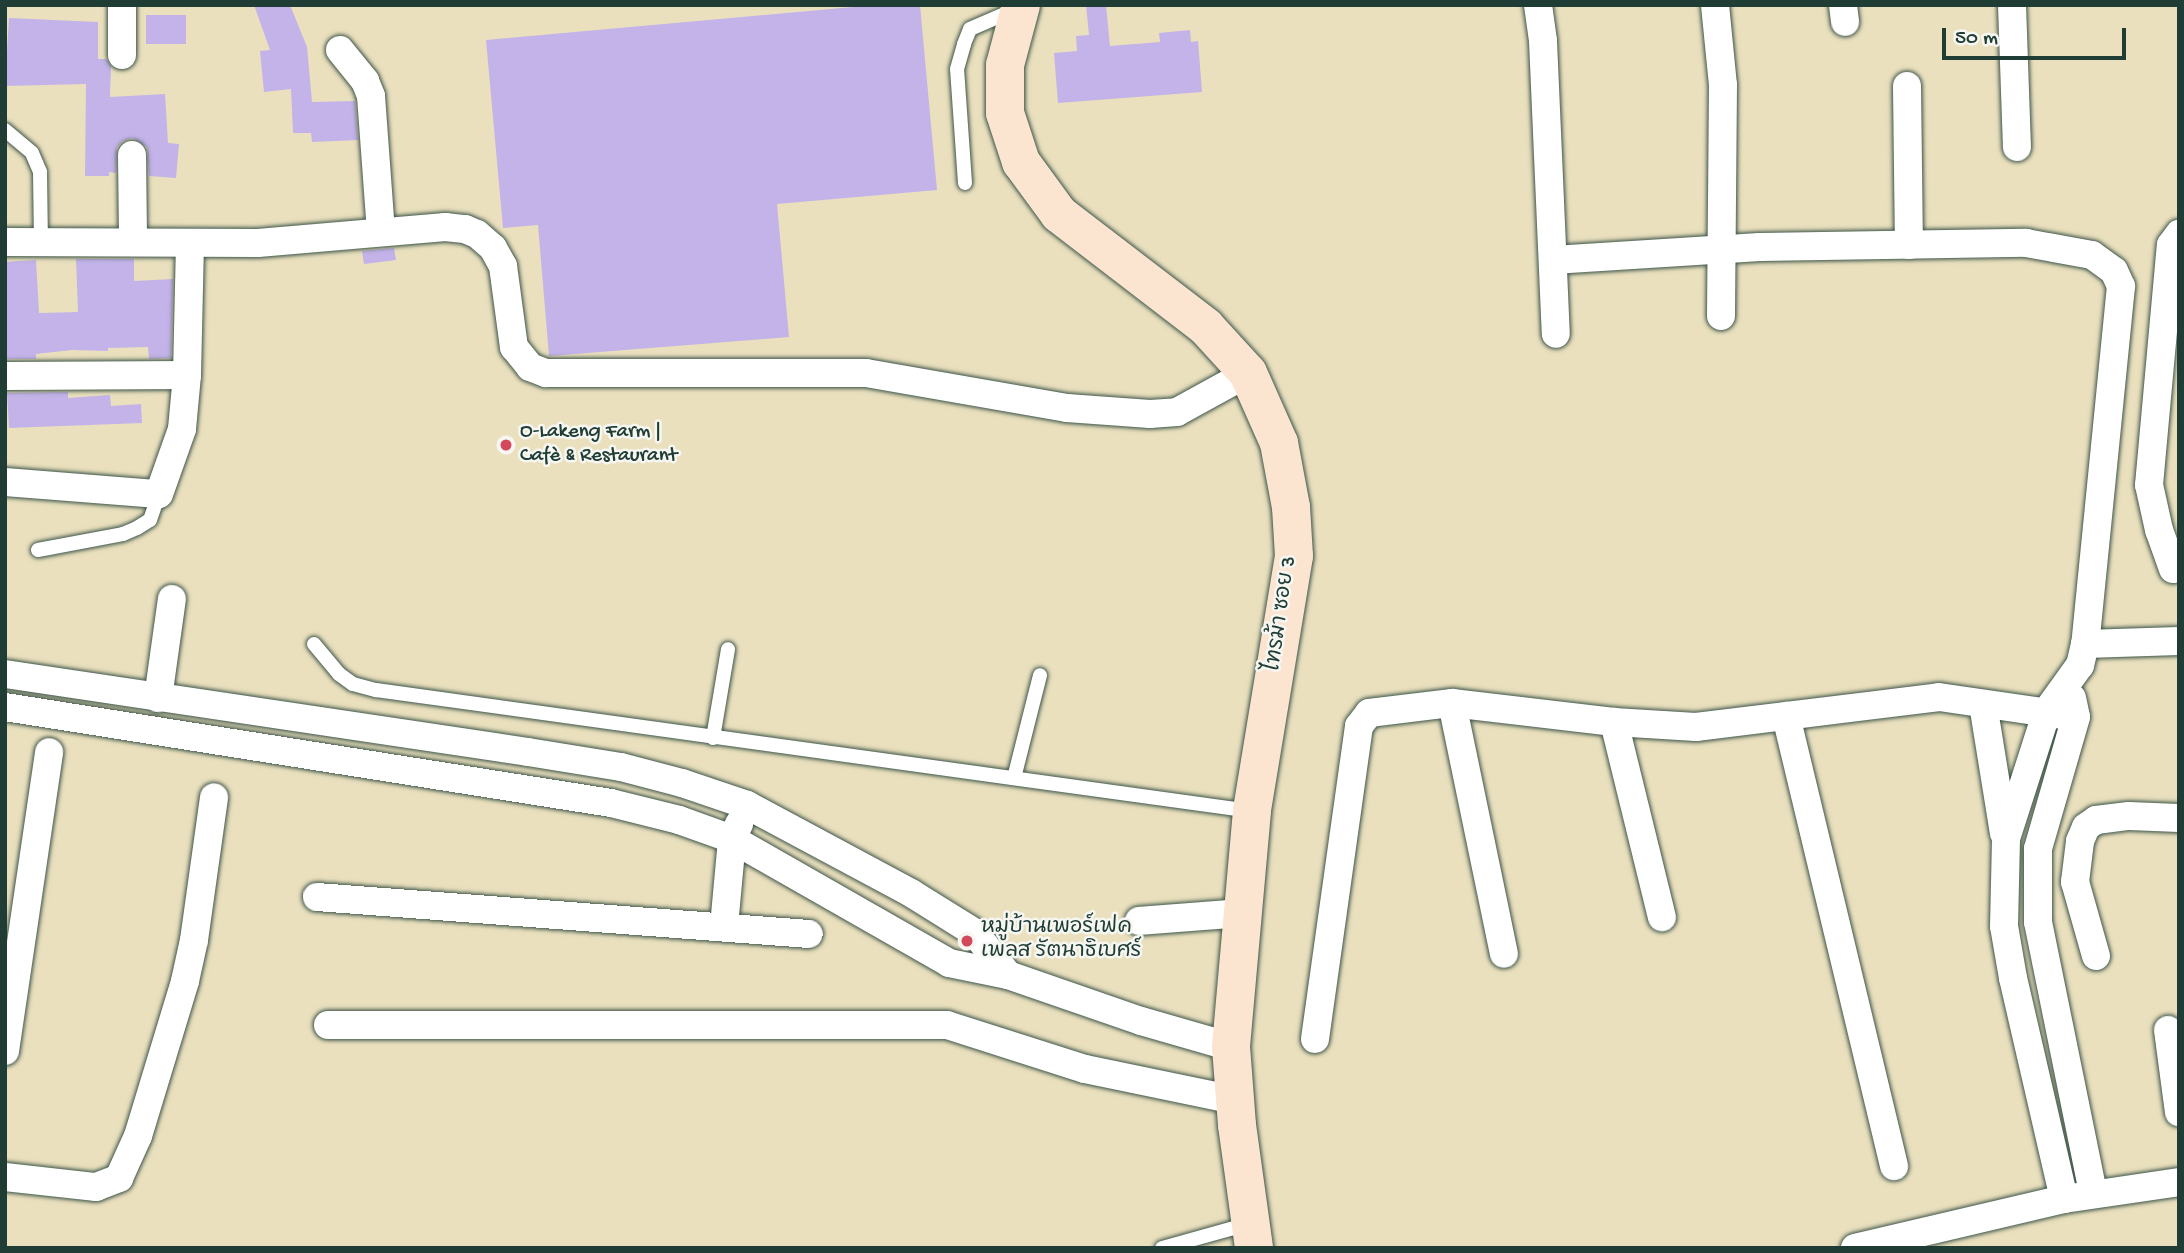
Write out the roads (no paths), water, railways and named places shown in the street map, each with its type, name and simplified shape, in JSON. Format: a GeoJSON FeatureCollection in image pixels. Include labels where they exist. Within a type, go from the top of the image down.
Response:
{"type":"FeatureCollection","features":[{"type":"Feature","properties":{"kind":"street"},"geometry":{"type":"LineString","coordinates":[[122,5],[122,55]]}},
{"type":"Feature","properties":{"kind":"street"},"geometry":{"type":"LineString","coordinates":[[1538,5],[1544,41],[1556,334]]}},
{"type":"Feature","properties":{"kind":"street"},"geometry":{"type":"LineString","coordinates":[[1715,5],[1723,85],[1721,316]]}},
{"type":"Feature","properties":{"kind":"street"},"geometry":{"type":"LineString","coordinates":[[2011,5],[2017,147]]}},
{"type":"Feature","properties":{"kind":"street","name":"ไทรม้า ซอย 3"},"geometry":{"type":"LineString","coordinates":[[1020,6],[1005,65],[1005,113],[1021,162],[1059,214],[1206,327],[1248,373],[1279,443],[1291,507],[1294,556],[1252,811],[1231,1047],[1251,1236]]}},
{"type":"Feature","properties":{"kind":"street"},"geometry":{"type":"LineString","coordinates":[[340,50],[365,81],[371,96],[381,232]]}},
{"type":"Feature","properties":{"kind":"street"},"geometry":{"type":"LineString","coordinates":[[1907,86],[1909,245]]}},
{"type":"Feature","properties":{"kind":"street"},"geometry":{"type":"LineString","coordinates":[[132,155],[133,242]]}},
{"type":"Feature","properties":{"kind":"street"},"geometry":{"type":"LineString","coordinates":[[5,242],[258,243],[445,227],[465,229],[477,234],[493,248],[503,266],[514,347],[530,367],[546,373],[866,373],[1067,408],[1150,414],[1177,412],[1248,373]]}},
{"type":"Feature","properties":{"kind":"street"},"geometry":{"type":"LineString","coordinates":[[2173,569],[2159,530],[2149,485],[2171,245],[2179,234]]}},
{"type":"Feature","properties":{"kind":"street"},"geometry":{"type":"LineString","coordinates":[[1553,260],[1722,249],[2026,243],[2092,255],[2114,271],[2121,286],[2085,644],[2080,666],[2069,685],[2047,711],[2006,839]]}},
{"type":"Feature","properties":{"kind":"street"},"geometry":{"type":"LineString","coordinates":[[5,482],[159,494],[182,429],[196,244]]}},
{"type":"Feature","properties":{"kind":"street"},"geometry":{"type":"LineString","coordinates":[[5,376],[187,375]]}},
{"type":"Feature","properties":{"kind":"street"},"geometry":{"type":"LineString","coordinates":[[158,698],[172,599]]}},
{"type":"Feature","properties":{"kind":"street"},"geometry":{"type":"LineString","coordinates":[[2085,644],[2179,641]]}},
{"type":"Feature","properties":{"kind":"street"},"geometry":{"type":"LineString","coordinates":[[5,674],[621,767],[747,805],[911,893],[975,933],[1008,975]]}},
{"type":"Feature","properties":{"kind":"street"},"geometry":{"type":"LineString","coordinates":[[2069,685],[2076,717],[2038,849],[2038,922],[2093,1193]]}},
{"type":"Feature","properties":{"kind":"street"},"geometry":{"type":"LineString","coordinates":[[1315,1039],[1359,726],[1369,712],[1452,703],[1614,722],[1696,727],[1939,697],[2076,717]]}},
{"type":"Feature","properties":{"kind":"street"},"geometry":{"type":"LineString","coordinates":[[1452,703],[1504,954]]}},
{"type":"Feature","properties":{"kind":"street"},"geometry":{"type":"LineString","coordinates":[[1983,704],[2006,839],[2004,926],[2013,978],[2064,1199]]}},
{"type":"Feature","properties":{"kind":"street"},"geometry":{"type":"LineString","coordinates":[[5,707],[287,749],[611,803],[679,820],[732,839],[949,963],[1008,975],[1141,1021],[1231,1047]]}},
{"type":"Feature","properties":{"kind":"street"},"geometry":{"type":"LineString","coordinates":[[287,749],[289,716]]}},
{"type":"Feature","properties":{"kind":"street"},"geometry":{"type":"LineString","coordinates":[[1786,716],[1894,1166]]}},
{"type":"Feature","properties":{"kind":"street"},"geometry":{"type":"LineString","coordinates":[[1614,722],[1662,917]]}},
{"type":"Feature","properties":{"kind":"street"},"geometry":{"type":"LineString","coordinates":[[5,1051],[49,752]]}},
{"type":"Feature","properties":{"kind":"street"},"geometry":{"type":"LineString","coordinates":[[5,1177],[96,1187],[119,1178],[138,1136],[185,981],[194,940],[214,797]]}},
{"type":"Feature","properties":{"kind":"street"},"geometry":{"type":"LineString","coordinates":[[724,926],[732,839],[747,805]]}},
{"type":"Feature","properties":{"kind":"street"},"geometry":{"type":"LineString","coordinates":[[2096,956],[2076,882],[2078,853],[2086,827],[2096,820],[2129,816],[2179,818]]}},
{"type":"Feature","properties":{"kind":"street"},"geometry":{"type":"LineString","coordinates":[[317,897],[809,934]]}},
{"type":"Feature","properties":{"kind":"street"},"geometry":{"type":"LineString","coordinates":[[1139,920],[1242,913]]}},
{"type":"Feature","properties":{"kind":"street"},"geometry":{"type":"LineString","coordinates":[[328,1025],[947,1025],[1085,1069],[1235,1100]]}},
{"type":"Feature","properties":{"kind":"street"},"geometry":{"type":"LineString","coordinates":[[2168,1030],[2179,1112]]}},
{"type":"Feature","properties":{"kind":"street"},"geometry":{"type":"LineString","coordinates":[[1855,1248],[2093,1193],[2179,1182]]}},
{"type":"Feature","properties":{"kind":"lane"},"geometry":{"type":"LineString","coordinates":[[965,183],[957,69],[964,44],[970,29],[1020,6]]}},
{"type":"Feature","properties":{"kind":"lane"},"geometry":{"type":"LineString","coordinates":[[5,130],[32,153],[40,172],[41,241]]}},
{"type":"Feature","properties":{"kind":"lane"},"geometry":{"type":"LineString","coordinates":[[38,550],[123,534],[137,528],[150,520],[159,494]]}},
{"type":"Feature","properties":{"kind":"lane"},"geometry":{"type":"LineString","coordinates":[[314,644],[339,674],[354,684],[376,690],[1252,811]]}},
{"type":"Feature","properties":{"kind":"lane"},"geometry":{"type":"LineString","coordinates":[[713,738],[728,649]]}},
{"type":"Feature","properties":{"kind":"lane"},"geometry":{"type":"LineString","coordinates":[[1014,778],[1041,675]]}},
{"type":"Feature","properties":{"kind":"lane"},"geometry":{"type":"LineString","coordinates":[[1162,1248],[1251,1236]]}},
{"type":"Feature","properties":{"kind":"place","name":"O-Lakeng Farm | Cafè & Restaurant"},"geometry":{"type":"Point","coordinates":[506,445]}},
{"type":"Feature","properties":{"kind":"place","name":"หมู่บ้านเพอร์เฟค เพลส รัตนาธิเบศร์"},"geometry":{"type":"Point","coordinates":[967,941]}}]}
